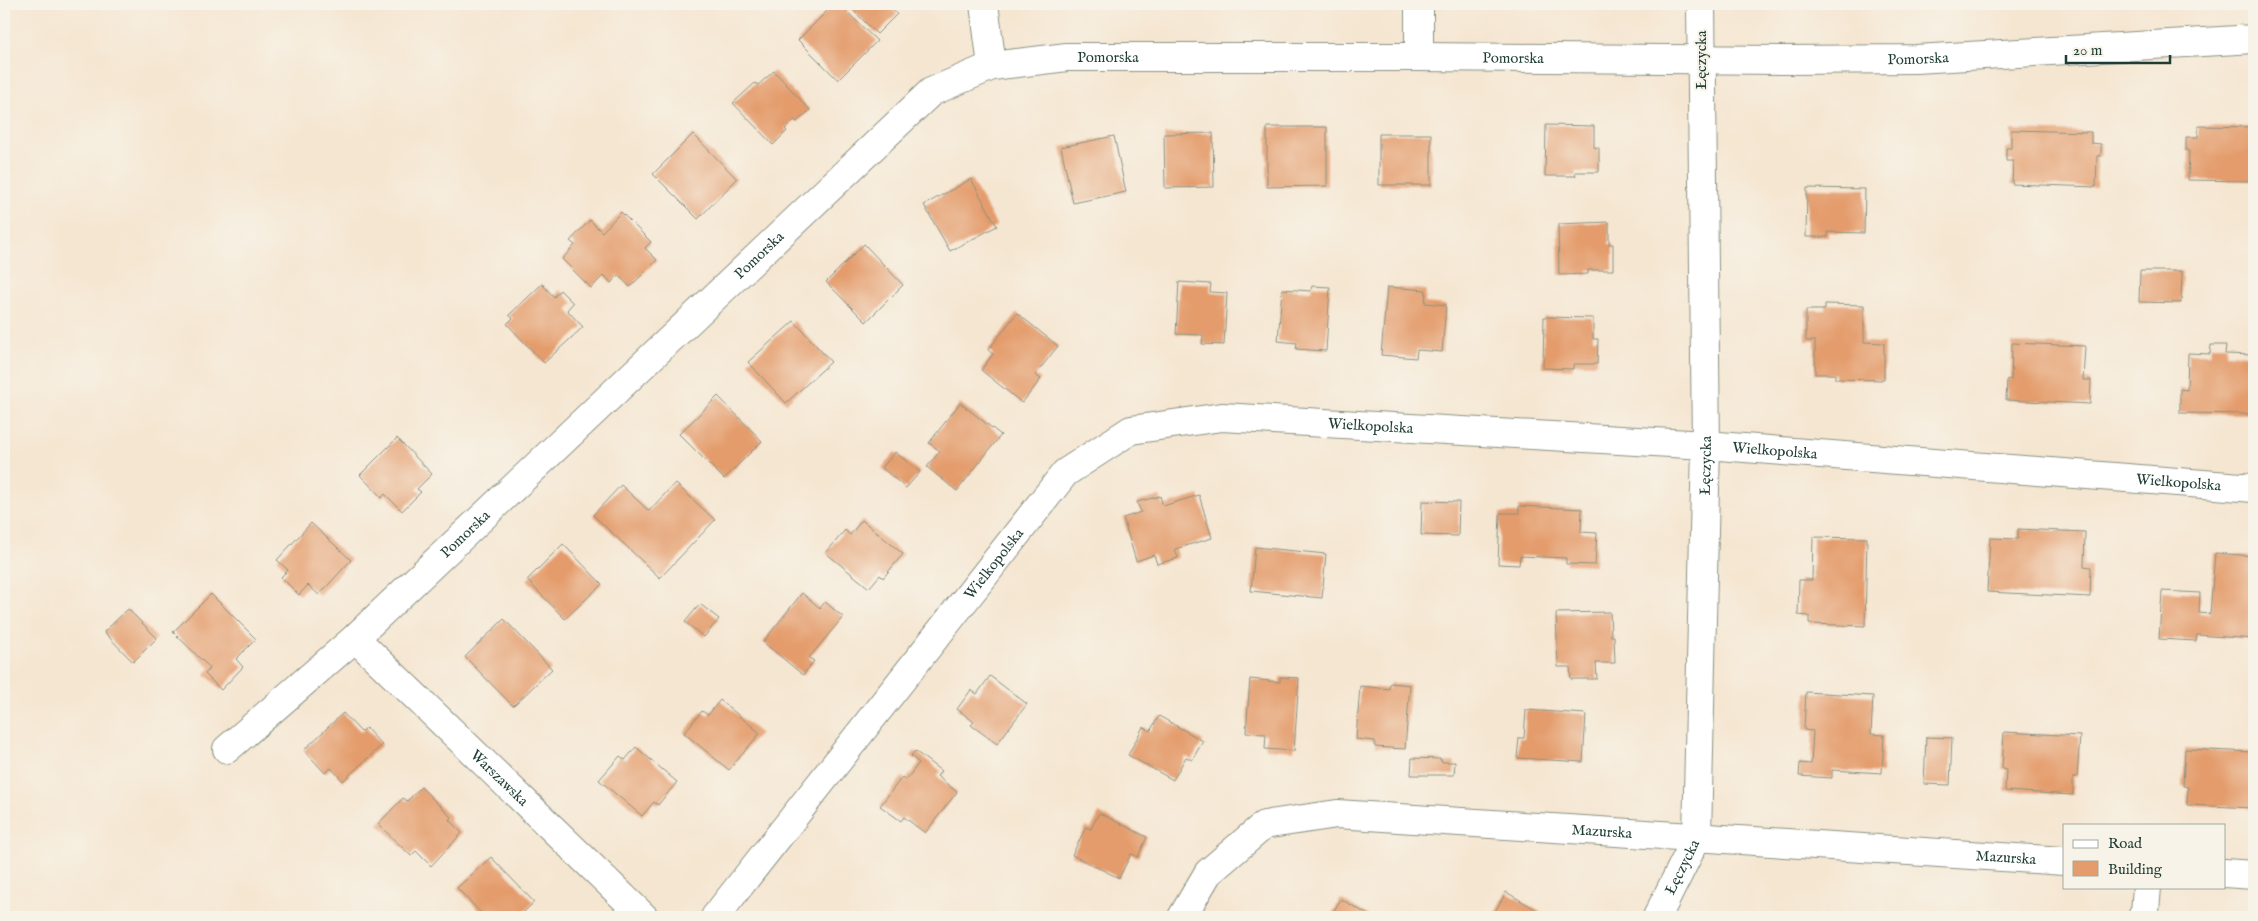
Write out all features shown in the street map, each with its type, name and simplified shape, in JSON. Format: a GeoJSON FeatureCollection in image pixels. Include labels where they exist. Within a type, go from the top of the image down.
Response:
{"type":"FeatureCollection","features":[{"type":"Feature","properties":{"kind":"street"},"geometry":{"type":"LineString","coordinates":[[984,4],[992,66]]}},
{"type":"Feature","properties":{"kind":"street"},"geometry":{"type":"LineString","coordinates":[[1419,4],[1419,56]]}},
{"type":"Feature","properties":{"kind":"street","name":"Łęczycka"},"geometry":{"type":"LineString","coordinates":[[1657,917],[1697,837],[1706,445],[1701,4]]}},
{"type":"Feature","properties":{"kind":"street","name":"Pomorska"},"geometry":{"type":"LineString","coordinates":[[227,749],[355,638],[931,92],[992,66],[1067,57],[1419,56],[1783,60],[1916,59],[2254,38]]}},
{"type":"Feature","properties":{"kind":"street","name":"Wielkopolska"},"geometry":{"type":"LineString","coordinates":[[715,917],[1065,473],[1131,430],[1222,417],[1706,445],[2254,488]]}},
{"type":"Feature","properties":{"kind":"street","name":"Warszawska"},"geometry":{"type":"LineString","coordinates":[[355,638],[644,917]]}},
{"type":"Feature","properties":{"kind":"street","name":"Mazurska"},"geometry":{"type":"LineString","coordinates":[[1182,917],[1208,873],[1264,824],[1338,814],[2063,862]]}},
{"type":"Feature","properties":{"kind":"street"},"geometry":{"type":"LineString","coordinates":[[2226,873],[2254,875]]}},
{"type":"Feature","properties":{"kind":"street"},"geometry":{"type":"LineString","coordinates":[[2142,917],[2145,912],[2147,888]]}},
{"type":"Feature","properties":{"kind":"building"},"geometry":{"type":"Polygon","coordinates":[[[834,4],[839,4],[877,41],[838,80],[798,40],[834,4]]]}},
{"type":"Feature","properties":{"kind":"building"},"geometry":{"type":"Polygon","coordinates":[[[847,4],[886,4],[897,14],[877,34],[847,4]]]}},
{"type":"Feature","properties":{"kind":"building"},"geometry":{"type":"Polygon","coordinates":[[[1295,4],[1316,4],[1316,6],[1295,7],[1295,4]]]}},
{"type":"Feature","properties":{"kind":"building"},"geometry":{"type":"Polygon","coordinates":[[[774,71],[810,110],[797,122],[794,120],[785,129],[787,131],[773,145],[733,103],[755,83],[758,85],[774,71]]]}},
{"type":"Feature","properties":{"kind":"building"},"geometry":{"type":"Polygon","coordinates":[[[1546,125],[1594,126],[1594,147],[1599,148],[1599,172],[1575,172],[1576,176],[1545,176],[1546,125]]]}},
{"type":"Feature","properties":{"kind":"building"},"geometry":{"type":"Polygon","coordinates":[[[2198,126],[2254,127],[2254,181],[2188,180],[2189,151],[2186,151],[2186,137],[2198,137],[2198,126]]]}},
{"type":"Feature","properties":{"kind":"building"},"geometry":{"type":"Polygon","coordinates":[[[1267,127],[1327,127],[1327,186],[1267,187],[1267,127]]]}},
{"type":"Feature","properties":{"kind":"building"},"geometry":{"type":"Polygon","coordinates":[[[2011,130],[2091,132],[2091,143],[2101,144],[2101,156],[2097,156],[2096,187],[2012,184],[2013,161],[2006,161],[2006,148],[2011,148],[2011,130]]]}},
{"type":"Feature","properties":{"kind":"building"},"geometry":{"type":"Polygon","coordinates":[[[1213,133],[1214,187],[1165,188],[1164,134],[1213,133]]]}},
{"type":"Feature","properties":{"kind":"building"},"geometry":{"type":"Polygon","coordinates":[[[693,134],[737,179],[698,219],[653,174],[693,134]]]}},
{"type":"Feature","properties":{"kind":"building"},"geometry":{"type":"Polygon","coordinates":[[[1379,134],[1431,134],[1431,185],[1379,185],[1379,134]]]}},
{"type":"Feature","properties":{"kind":"building"},"geometry":{"type":"Polygon","coordinates":[[[1114,136],[1126,192],[1073,203],[1061,147],[1114,136]]]}},
{"type":"Feature","properties":{"kind":"building"},"geometry":{"type":"Polygon","coordinates":[[[971,179],[997,226],[950,251],[924,205],[971,179]]]}},
{"type":"Feature","properties":{"kind":"building"},"geometry":{"type":"Polygon","coordinates":[[[1807,188],[1865,189],[1864,233],[1828,232],[1828,237],[1806,237],[1807,188]]]}},
{"type":"Feature","properties":{"kind":"building"},"geometry":{"type":"Polygon","coordinates":[[[621,212],[651,242],[645,248],[657,260],[630,287],[618,275],[611,283],[604,275],[591,288],[562,259],[575,245],[570,241],[590,220],[602,232],[621,212]]]}},
{"type":"Feature","properties":{"kind":"building"},"geometry":{"type":"Polygon","coordinates":[[[1609,222],[1609,244],[1613,244],[1613,270],[1588,270],[1588,274],[1559,275],[1558,224],[1609,222]]]}},
{"type":"Feature","properties":{"kind":"building"},"geometry":{"type":"Polygon","coordinates":[[[864,244],[903,285],[866,322],[826,282],[864,244]]]}},
{"type":"Feature","properties":{"kind":"building"},"geometry":{"type":"Polygon","coordinates":[[[2140,271],[2182,271],[2181,303],[2139,302],[2140,271]]]}},
{"type":"Feature","properties":{"kind":"building"},"geometry":{"type":"Polygon","coordinates":[[[1179,282],[1211,284],[1210,292],[1227,293],[1224,345],[1202,344],[1203,335],[1176,334],[1179,282]]]}},
{"type":"Feature","properties":{"kind":"building"},"geometry":{"type":"Polygon","coordinates":[[[542,284],[554,297],[560,290],[573,303],[567,310],[583,327],[544,363],[507,324],[513,318],[509,315],[542,284]]]}},
{"type":"Feature","properties":{"kind":"building"},"geometry":{"type":"Polygon","coordinates":[[[1312,286],[1330,287],[1326,351],[1296,349],[1297,343],[1278,341],[1282,289],[1311,291],[1312,286]]]}},
{"type":"Feature","properties":{"kind":"building"},"geometry":{"type":"Polygon","coordinates":[[[1387,287],[1426,290],[1425,303],[1446,305],[1442,352],[1417,350],[1416,358],[1381,355],[1387,287]]]}},
{"type":"Feature","properties":{"kind":"building"},"geometry":{"type":"Polygon","coordinates":[[[1825,304],[1864,305],[1864,342],[1884,343],[1884,380],[1835,379],[1835,374],[1815,374],[1815,341],[1806,341],[1806,310],[1825,310],[1825,304]]]}},
{"type":"Feature","properties":{"kind":"building"},"geometry":{"type":"Polygon","coordinates":[[[1017,313],[1058,346],[1035,375],[1041,379],[1022,403],[981,370],[993,354],[988,350],[1017,313]]]}},
{"type":"Feature","properties":{"kind":"building"},"geometry":{"type":"Polygon","coordinates":[[[1544,317],[1593,318],[1593,339],[1598,339],[1597,364],[1573,364],[1573,369],[1543,368],[1544,317]]]}},
{"type":"Feature","properties":{"kind":"building"},"geometry":{"type":"Polygon","coordinates":[[[794,321],[831,362],[786,403],[748,362],[794,321]]]}},
{"type":"Feature","properties":{"kind":"building"},"geometry":{"type":"Polygon","coordinates":[[[2012,343],[2085,346],[2083,380],[2091,380],[2090,404],[2006,400],[2007,379],[2011,380],[2012,343]]]}},
{"type":"Feature","properties":{"kind":"building"},"geometry":{"type":"Polygon","coordinates":[[[2211,345],[2226,345],[2225,354],[2254,355],[2254,414],[2180,413],[2180,389],[2187,390],[2188,353],[2210,354],[2211,345]]]}},
{"type":"Feature","properties":{"kind":"building"},"geometry":{"type":"Polygon","coordinates":[[[718,396],[762,441],[724,479],[679,434],[718,396]]]}},
{"type":"Feature","properties":{"kind":"building"},"geometry":{"type":"Polygon","coordinates":[[[960,403],[1001,435],[957,491],[927,467],[940,451],[929,443],[960,403]]]}},
{"type":"Feature","properties":{"kind":"building"},"geometry":{"type":"Polygon","coordinates":[[[397,438],[432,474],[417,489],[421,492],[402,511],[385,494],[382,498],[360,475],[397,438]]]}},
{"type":"Feature","properties":{"kind":"building"},"geometry":{"type":"Polygon","coordinates":[[[895,452],[920,472],[906,488],[882,468],[895,452]]]}},
{"type":"Feature","properties":{"kind":"building"},"geometry":{"type":"Polygon","coordinates":[[[675,483],[715,520],[660,578],[593,515],[621,485],[649,511],[675,483]]]}},
{"type":"Feature","properties":{"kind":"building"},"geometry":{"type":"Polygon","coordinates":[[[1199,495],[1212,538],[1175,549],[1178,558],[1157,564],[1154,555],[1136,561],[1123,518],[1141,512],[1137,502],[1160,496],[1163,506],[1199,495]]]}},
{"type":"Feature","properties":{"kind":"building"},"geometry":{"type":"Polygon","coordinates":[[[1422,501],[1459,502],[1458,536],[1421,535],[1422,501]]]}},
{"type":"Feature","properties":{"kind":"building"},"geometry":{"type":"Polygon","coordinates":[[[1519,506],[1582,509],[1581,532],[1597,533],[1595,565],[1566,564],[1566,558],[1520,556],[1519,565],[1498,564],[1500,513],[1519,513],[1519,506]]]}},
{"type":"Feature","properties":{"kind":"building"},"geometry":{"type":"Polygon","coordinates":[[[862,520],[903,554],[883,578],[880,575],[869,588],[826,553],[845,530],[850,535],[862,520]]]}},
{"type":"Feature","properties":{"kind":"building"},"geometry":{"type":"Polygon","coordinates":[[[311,523],[351,560],[319,595],[308,585],[299,595],[281,577],[288,570],[277,560],[311,523]]]}},
{"type":"Feature","properties":{"kind":"building"},"geometry":{"type":"Polygon","coordinates":[[[2018,529],[2085,532],[2084,566],[2091,567],[2090,597],[1987,592],[1990,538],[2018,539],[2018,529]]]}},
{"type":"Feature","properties":{"kind":"building"},"geometry":{"type":"Polygon","coordinates":[[[1813,537],[1867,538],[1865,626],[1809,624],[1809,616],[1798,615],[1799,580],[1812,580],[1813,537]]]}},
{"type":"Feature","properties":{"kind":"building"},"geometry":{"type":"Polygon","coordinates":[[[563,544],[602,584],[565,619],[527,580],[563,544]]]}},
{"type":"Feature","properties":{"kind":"building"},"geometry":{"type":"Polygon","coordinates":[[[1255,547],[1326,554],[1322,598],[1251,591],[1255,547]]]}},
{"type":"Feature","properties":{"kind":"building"},"geometry":{"type":"Polygon","coordinates":[[[2215,553],[2254,556],[2254,639],[2197,635],[2196,641],[2159,639],[2162,591],[2200,593],[2199,613],[2210,614],[2215,553]]]}},
{"type":"Feature","properties":{"kind":"building"},"geometry":{"type":"Polygon","coordinates":[[[802,593],[820,608],[825,602],[843,617],[809,658],[814,661],[803,675],[763,642],[802,593]]]}},
{"type":"Feature","properties":{"kind":"building"},"geometry":{"type":"Polygon","coordinates":[[[211,594],[256,639],[236,659],[243,667],[221,690],[205,674],[210,668],[173,632],[211,594]]]}},
{"type":"Feature","properties":{"kind":"building"},"geometry":{"type":"Polygon","coordinates":[[[700,604],[719,619],[704,637],[685,622],[700,604]]]}},
{"type":"Feature","properties":{"kind":"building"},"geometry":{"type":"Polygon","coordinates":[[[128,609],[157,638],[133,662],[104,632],[128,609]]]}},
{"type":"Feature","properties":{"kind":"building"},"geometry":{"type":"Polygon","coordinates":[[[1610,612],[1611,636],[1614,636],[1615,663],[1596,663],[1597,679],[1571,679],[1570,667],[1558,667],[1556,613],[1610,612]]]}},
{"type":"Feature","properties":{"kind":"building"},"geometry":{"type":"Polygon","coordinates":[[[504,619],[552,669],[513,706],[465,657],[504,619]]]}},
{"type":"Feature","properties":{"kind":"building"},"geometry":{"type":"Polygon","coordinates":[[[990,676],[1027,704],[997,744],[971,725],[974,722],[957,709],[971,690],[977,694],[990,676]]]}},
{"type":"Feature","properties":{"kind":"building"},"geometry":{"type":"Polygon","coordinates":[[[1280,677],[1299,678],[1294,751],[1265,749],[1266,734],[1246,733],[1250,679],[1280,682],[1280,677]]]}},
{"type":"Feature","properties":{"kind":"building"},"geometry":{"type":"Polygon","coordinates":[[[1390,683],[1410,685],[1405,749],[1375,747],[1375,741],[1356,739],[1360,686],[1389,689],[1390,683]]]}},
{"type":"Feature","properties":{"kind":"building"},"geometry":{"type":"Polygon","coordinates":[[[1806,692],[1873,696],[1871,734],[1884,735],[1882,773],[1832,770],[1832,778],[1799,776],[1800,763],[1811,764],[1813,731],[1804,730],[1806,692]]]}},
{"type":"Feature","properties":{"kind":"building"},"geometry":{"type":"Polygon","coordinates":[[[720,700],[760,733],[729,770],[684,733],[702,711],[708,715],[720,700]]]}},
{"type":"Feature","properties":{"kind":"building"},"geometry":{"type":"Polygon","coordinates":[[[1526,710],[1586,714],[1583,762],[1517,758],[1519,738],[1524,738],[1526,710]]]}},
{"type":"Feature","properties":{"kind":"building"},"geometry":{"type":"Polygon","coordinates":[[[343,713],[361,732],[366,728],[382,745],[343,781],[331,768],[325,773],[304,750],[343,713]]]}},
{"type":"Feature","properties":{"kind":"building"},"geometry":{"type":"Polygon","coordinates":[[[1159,716],[1203,741],[1192,760],[1186,757],[1173,780],[1128,755],[1143,727],[1150,731],[1159,716]]]}},
{"type":"Feature","properties":{"kind":"building"},"geometry":{"type":"Polygon","coordinates":[[[2004,732],[2080,736],[2077,777],[2073,777],[2073,795],[2005,791],[2006,770],[2002,769],[2004,732]]]}},
{"type":"Feature","properties":{"kind":"building"},"geometry":{"type":"Polygon","coordinates":[[[1926,737],[1952,738],[1950,785],[1924,784],[1926,737]]]}},
{"type":"Feature","properties":{"kind":"building"},"geometry":{"type":"Polygon","coordinates":[[[636,747],[677,782],[658,805],[654,802],[642,816],[599,780],[620,756],[625,760],[636,747]]]}},
{"type":"Feature","properties":{"kind":"building"},"geometry":{"type":"Polygon","coordinates":[[[2185,749],[2254,752],[2254,808],[2187,805],[2188,787],[2183,786],[2185,749]]]}},
{"type":"Feature","properties":{"kind":"building"},"geometry":{"type":"Polygon","coordinates":[[[915,751],[941,771],[937,776],[957,792],[925,833],[904,817],[901,821],[880,806],[902,777],[906,780],[919,763],[911,756],[915,751]]]}},
{"type":"Feature","properties":{"kind":"building"},"geometry":{"type":"Polygon","coordinates":[[[1412,758],[1441,759],[1441,762],[1455,762],[1454,775],[1411,775],[1412,758]]]}},
{"type":"Feature","properties":{"kind":"building"},"geometry":{"type":"Polygon","coordinates":[[[421,787],[451,817],[449,820],[462,833],[431,866],[416,851],[411,856],[378,824],[403,798],[407,801],[421,787]]]}},
{"type":"Feature","properties":{"kind":"building"},"geometry":{"type":"Polygon","coordinates":[[[1099,813],[1147,837],[1138,857],[1131,854],[1119,878],[1072,855],[1086,827],[1091,829],[1099,813]]]}},
{"type":"Feature","properties":{"kind":"building"},"geometry":{"type":"Polygon","coordinates":[[[491,857],[534,902],[519,917],[485,917],[457,888],[491,857]]]}},
{"type":"Feature","properties":{"kind":"building"},"geometry":{"type":"Polygon","coordinates":[[[1506,892],[1549,917],[1492,917],[1506,892]]]}},
{"type":"Feature","properties":{"kind":"building"},"geometry":{"type":"Polygon","coordinates":[[[1341,899],[1372,917],[1330,917],[1341,899]]]}}]}
